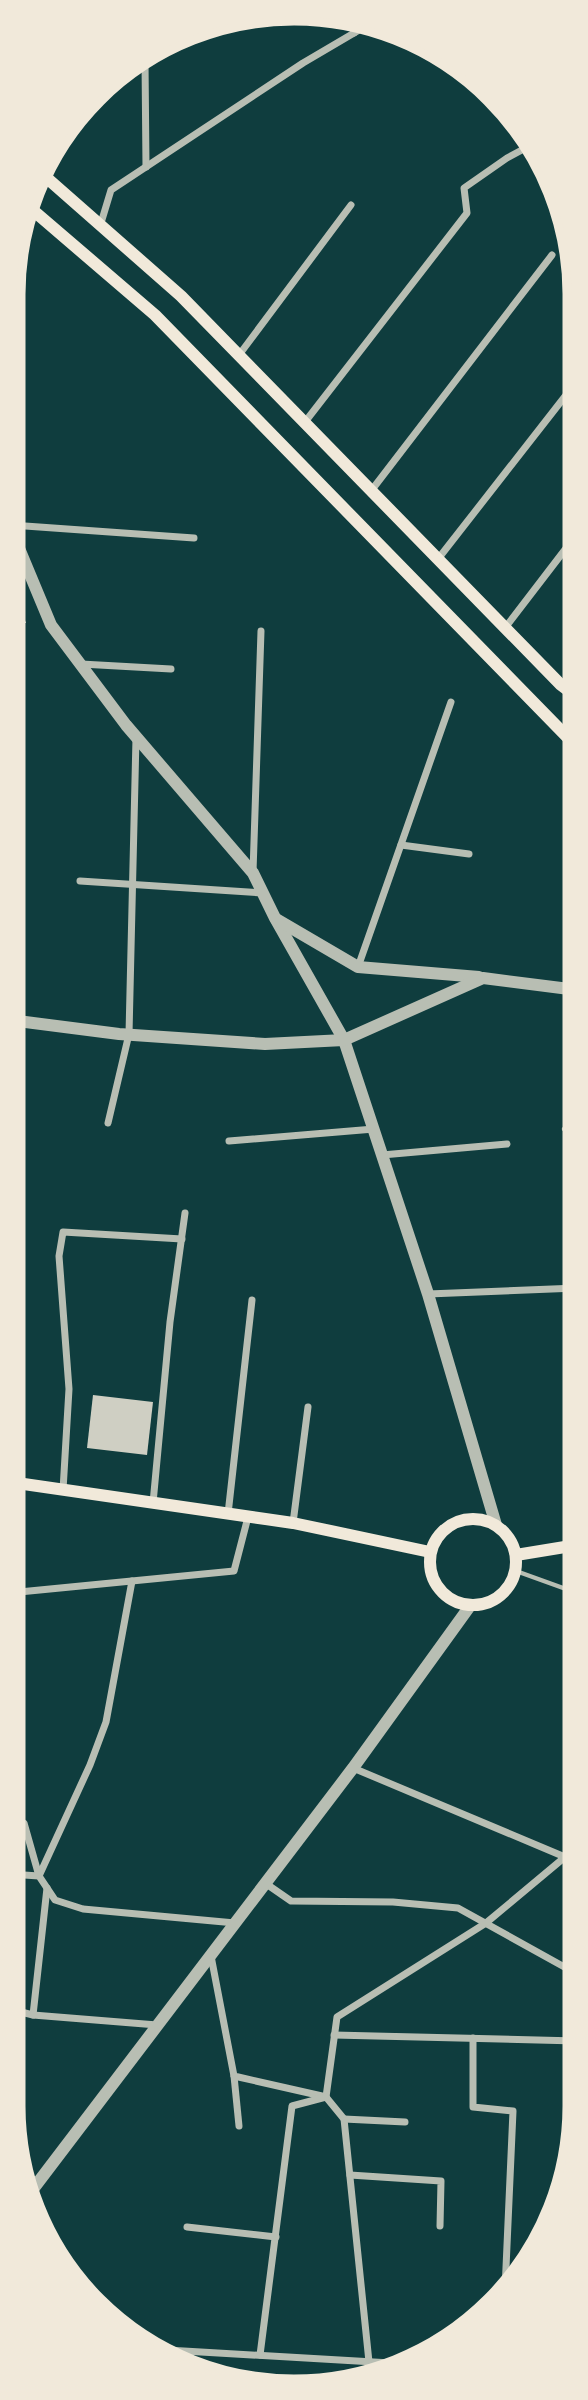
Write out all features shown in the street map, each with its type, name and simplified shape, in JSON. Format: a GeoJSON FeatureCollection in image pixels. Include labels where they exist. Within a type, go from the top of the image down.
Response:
{"type":"FeatureCollection","features":[{"type":"Feature","properties":{"kind":"main road"},"geometry":{"type":"LineString","coordinates":[[47,178],[181,296],[567,689]]}},
{"type":"Feature","properties":{"kind":"main road"},"geometry":{"type":"LineString","coordinates":[[34,210],[155,315],[567,737]]}},
{"type":"Feature","properties":{"kind":"main road"},"geometry":{"type":"LineString","coordinates":[[21,1484],[293,1523],[430,1552]]}},
{"type":"Feature","properties":{"kind":"main road"},"geometry":{"type":"LineString","coordinates":[[484,1520],[496,1525],[510,1538],[516,1555],[516,1571],[504,1593],[482,1605],[457,1603],[438,1588],[432,1577],[430,1552],[436,1539],[445,1529],[457,1522],[484,1520]]}},
{"type":"Feature","properties":{"kind":"main road"},"geometry":{"type":"LineString","coordinates":[[516,1555],[567,1547]]}},
{"type":"Feature","properties":{"kind":"street"},"geometry":{"type":"LineString","coordinates":[[353,27],[354,33]]}},
{"type":"Feature","properties":{"kind":"street"},"geometry":{"type":"LineString","coordinates":[[101,223],[111,190],[303,63],[361,29]]}},
{"type":"Feature","properties":{"kind":"street"},"geometry":{"type":"LineString","coordinates":[[145,65],[146,167]]}},
{"type":"Feature","properties":{"kind":"street"},"geometry":{"type":"LineString","coordinates":[[304,422],[467,213],[464,188],[525,149]]}},
{"type":"Feature","properties":{"kind":"street"},"geometry":{"type":"LineString","coordinates":[[239,355],[351,205]]}},
{"type":"Feature","properties":{"kind":"street"},"geometry":{"type":"LineString","coordinates":[[371,491],[552,255]]}},
{"type":"Feature","properties":{"kind":"street"},"geometry":{"type":"LineString","coordinates":[[438,559],[567,394]]}},
{"type":"Feature","properties":{"kind":"street"},"geometry":{"type":"LineString","coordinates":[[21,528],[194,538]]}},
{"type":"Feature","properties":{"kind":"street"},"geometry":{"type":"LineString","coordinates":[[505,628],[567,547]]}},
{"type":"Feature","properties":{"kind":"street"},"geometry":{"type":"LineString","coordinates":[[21,552],[51,625],[136,737],[253,873],[275,918],[344,1040],[428,1294],[496,1525]]}},
{"type":"Feature","properties":{"kind":"street"},"geometry":{"type":"LineString","coordinates":[[253,873],[261,631]]}},
{"type":"Feature","properties":{"kind":"street"},"geometry":{"type":"LineString","coordinates":[[80,664],[171,669]]}},
{"type":"Feature","properties":{"kind":"street"},"geometry":{"type":"LineString","coordinates":[[358,967],[451,702]]}},
{"type":"Feature","properties":{"kind":"street"},"geometry":{"type":"LineString","coordinates":[[108,1122],[129,1034],[136,737]]}},
{"type":"Feature","properties":{"kind":"street"},"geometry":{"type":"LineString","coordinates":[[401,845],[469,854]]}},
{"type":"Feature","properties":{"kind":"street"},"geometry":{"type":"LineString","coordinates":[[80,881],[263,893]]}},
{"type":"Feature","properties":{"kind":"street"},"geometry":{"type":"LineString","coordinates":[[275,918],[358,967],[567,989]]}},
{"type":"Feature","properties":{"kind":"street"},"geometry":{"type":"LineString","coordinates":[[21,1021],[129,1034],[265,1044],[344,1040],[483,978]]}},
{"type":"Feature","properties":{"kind":"street"},"geometry":{"type":"LineString","coordinates":[[229,1141],[374,1129]]}},
{"type":"Feature","properties":{"kind":"street"},"geometry":{"type":"LineString","coordinates":[[382,1155],[507,1144]]}},
{"type":"Feature","properties":{"kind":"street"},"geometry":{"type":"LineString","coordinates":[[153,1503],[170,1322],[185,1213]]}},
{"type":"Feature","properties":{"kind":"street"},"geometry":{"type":"LineString","coordinates":[[63,1490],[69,1389],[59,1256],[63,1233],[181,1239]]}},
{"type":"Feature","properties":{"kind":"street"},"geometry":{"type":"LineString","coordinates":[[428,1294],[567,1287]]}},
{"type":"Feature","properties":{"kind":"street"},"geometry":{"type":"LineString","coordinates":[[228,1514],[252,1300]]}},
{"type":"Feature","properties":{"kind":"street"},"geometry":{"type":"LineString","coordinates":[[293,1523],[308,1407]]}},
{"type":"Feature","properties":{"kind":"street"},"geometry":{"type":"LineString","coordinates":[[21,1592],[234,1571],[248,1517]]}},
{"type":"Feature","properties":{"kind":"street"},"geometry":{"type":"LineString","coordinates":[[39,1876],[90,1765],[106,1722],[132,1581]]}},
{"type":"Feature","properties":{"kind":"street"},"geometry":{"type":"LineString","coordinates":[[33,2189],[353,1768],[470,1606]]}},
{"type":"Feature","properties":{"kind":"street"},"geometry":{"type":"LineString","coordinates":[[326,2097],[337,2017],[486,1923],[565,1857],[353,1768]]}},
{"type":"Feature","properties":{"kind":"street"},"geometry":{"type":"LineString","coordinates":[[21,1823],[24,1824],[39,1876],[55,1900],[83,1909],[235,1923]]}},
{"type":"Feature","properties":{"kind":"street"},"geometry":{"type":"LineString","coordinates":[[21,1875],[39,1876]]}},
{"type":"Feature","properties":{"kind":"street"},"geometry":{"type":"LineString","coordinates":[[265,1883],[291,1901],[393,1902],[458,1908],[567,1968]]}},
{"type":"Feature","properties":{"kind":"street"},"geometry":{"type":"LineString","coordinates":[[33,2015],[47,1887]]}},
{"type":"Feature","properties":{"kind":"street"},"geometry":{"type":"LineString","coordinates":[[211,1955],[234,2076],[239,2126]]}},
{"type":"Feature","properties":{"kind":"street"},"geometry":{"type":"LineString","coordinates":[[21,2012],[158,2025]]}},
{"type":"Feature","properties":{"kind":"street"},"geometry":{"type":"LineString","coordinates":[[334,2035],[567,2040]]}},
{"type":"Feature","properties":{"kind":"street"},"geometry":{"type":"LineString","coordinates":[[473,2038],[473,2107],[513,2111],[506,2278]]}},
{"type":"Feature","properties":{"kind":"street"},"geometry":{"type":"LineString","coordinates":[[234,2076],[326,2097],[344,2119],[369,2362]]}},
{"type":"Feature","properties":{"kind":"street"},"geometry":{"type":"LineString","coordinates":[[260,2355],[292,2106],[326,2097]]}},
{"type":"Feature","properties":{"kind":"street"},"geometry":{"type":"LineString","coordinates":[[344,2119],[405,2122]]}},
{"type":"Feature","properties":{"kind":"street"},"geometry":{"type":"LineString","coordinates":[[350,2175],[442,2181],[440,2226]]}},
{"type":"Feature","properties":{"kind":"street"},"geometry":{"type":"LineString","coordinates":[[187,2227],[276,2237]]}},
{"type":"Feature","properties":{"kind":"street"},"geometry":{"type":"LineString","coordinates":[[170,2349],[387,2363]]}},
{"type":"Feature","properties":{"kind":"lane"},"geometry":{"type":"LineString","coordinates":[[516,1571],[567,1589]]}},
{"type":"Feature","properties":{"kind":"building"},"geometry":{"type":"Polygon","coordinates":[[[21,609],[26,623],[21,623],[21,609]]]}},
{"type":"Feature","properties":{"kind":"building"},"geometry":{"type":"Polygon","coordinates":[[[93,1395],[153,1402],[147,1455],[87,1448],[93,1395]]]}}]}
